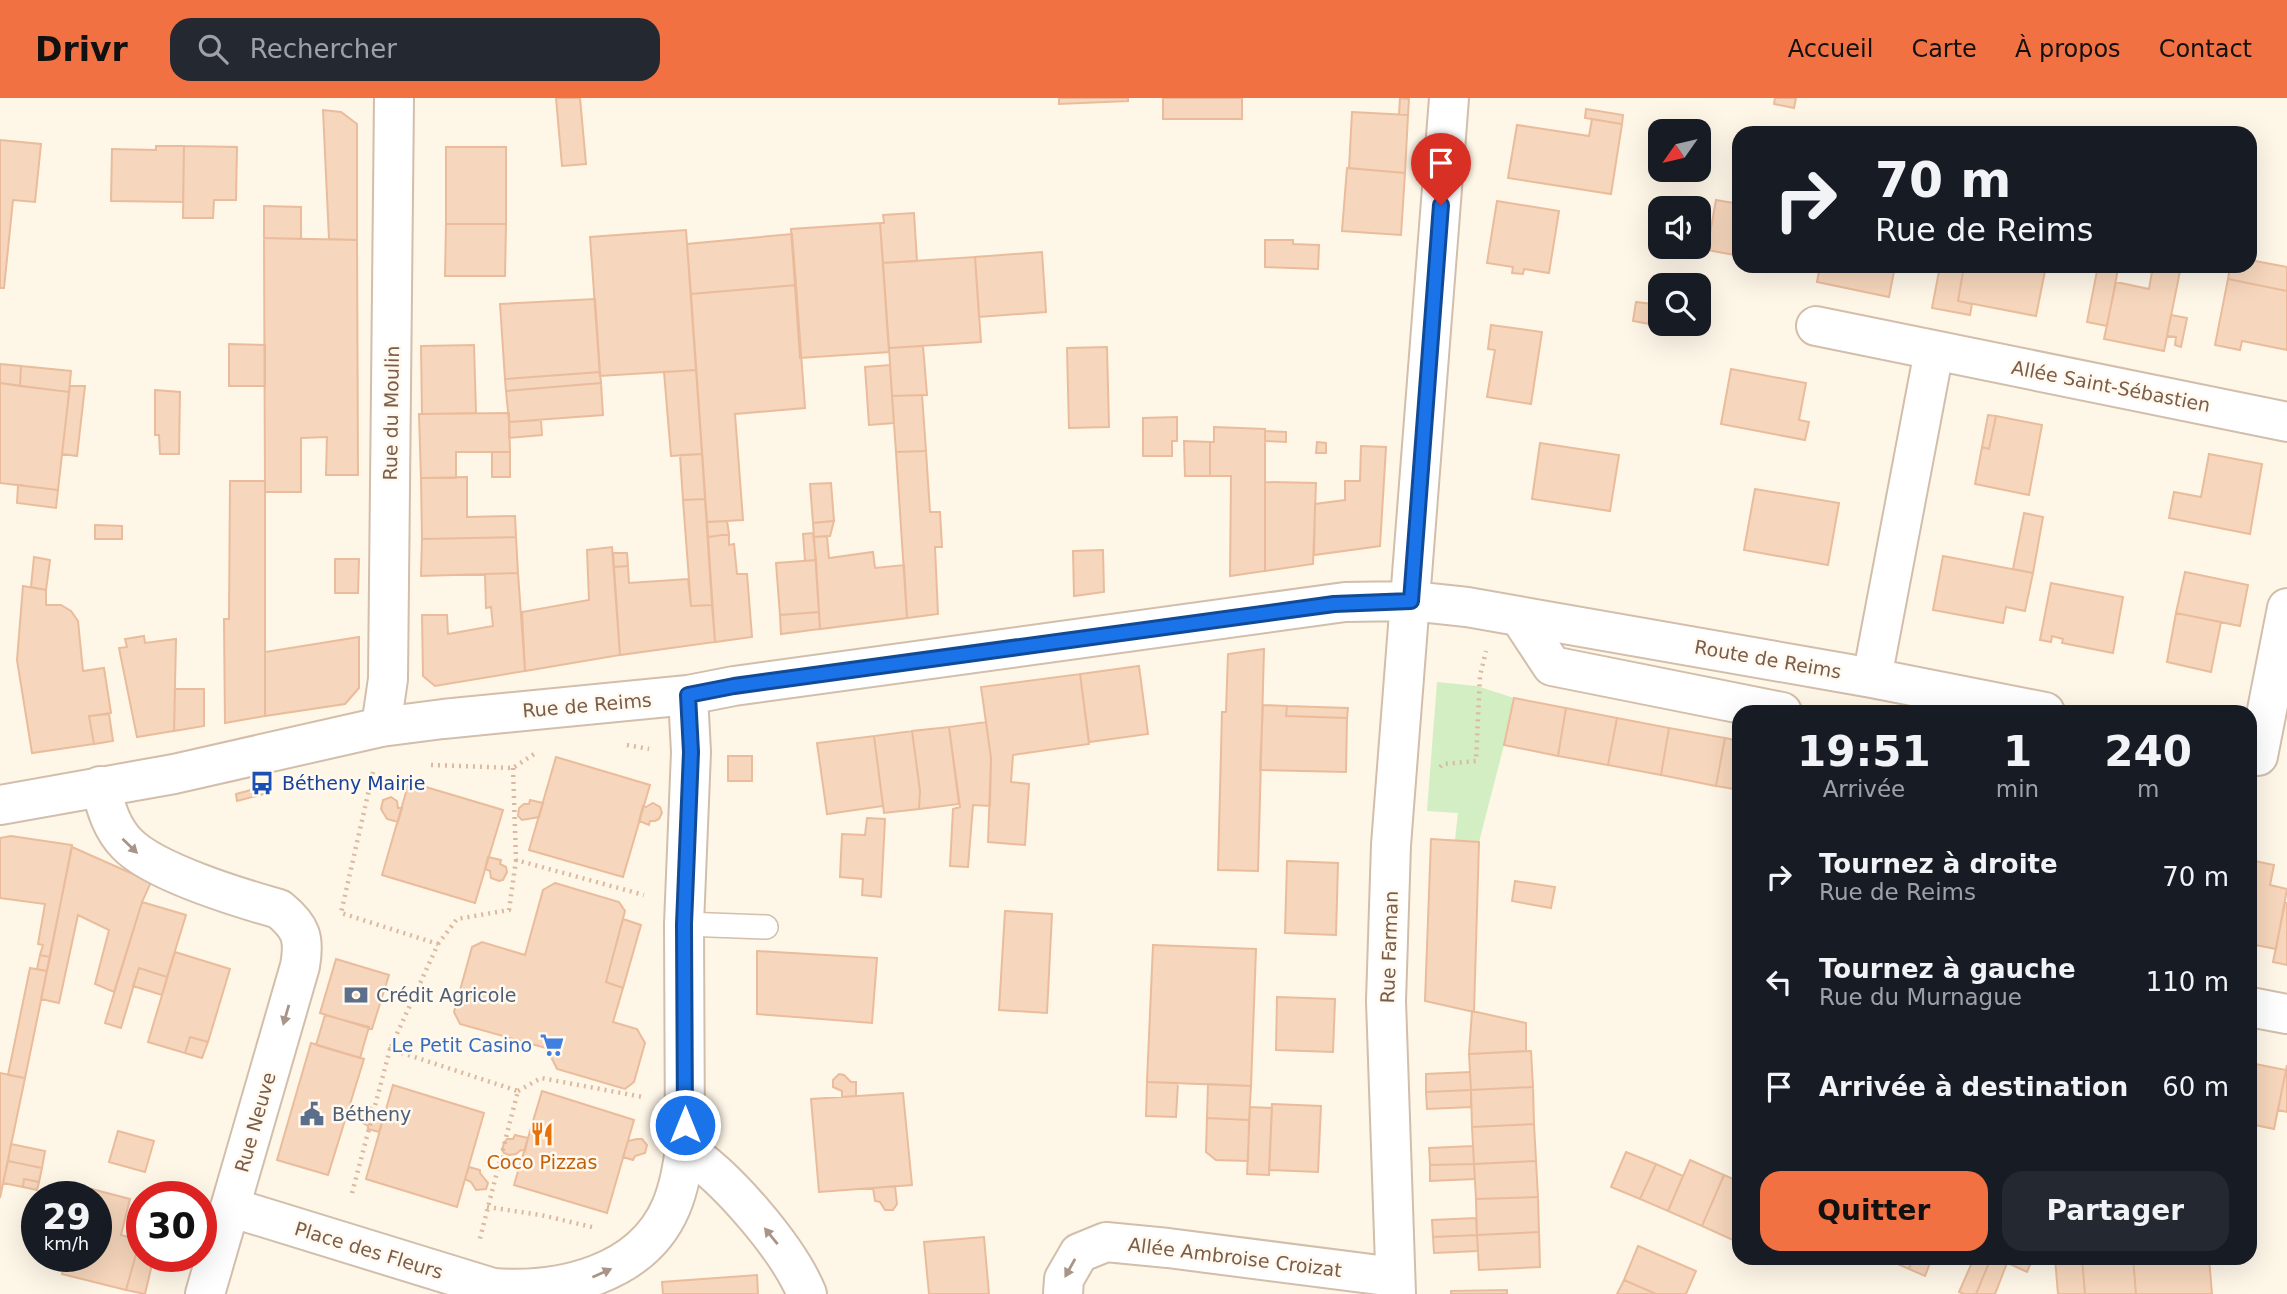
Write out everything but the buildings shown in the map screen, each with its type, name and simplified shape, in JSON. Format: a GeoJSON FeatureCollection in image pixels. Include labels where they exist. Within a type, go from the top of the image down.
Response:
{"type":"FeatureCollection","features":[{"type":"Feature","properties":{"kind":"street","name":"Rue du Moulin"},"geometry":{"type":"LineString","coordinates":[[378,745],[388,679],[394,98]]}},
{"type":"Feature","properties":{"kind":"street","name":"Rue Farman"},"geometry":{"type":"LineString","coordinates":[[1396,1285],[1386,1001],[1391,845],[1449,98]]}},
{"type":"Feature","properties":{"kind":"street","name":"Allée Saint-Sébastien"},"geometry":{"type":"LineString","coordinates":[[1816,326],[2287,422]]}},
{"type":"Feature","properties":{"kind":"street"},"geometry":{"type":"LineString","coordinates":[[1872,678],[1934,351]]}},
{"type":"Feature","properties":{"kind":"street","name":"Rue de Reims"},"geometry":{"type":"LineString","coordinates":[[0,805],[174,774],[378,745],[443,719],[688,695],[734,686],[1345,602],[1411,601]]}},
{"type":"Feature","properties":{"kind":"street","name":"Route de Reims"},"geometry":{"type":"LineString","coordinates":[[1411,601],[1468,607],[1872,678],[1999,705]]}},
{"type":"Feature","properties":{"kind":"street"},"geometry":{"type":"LineString","coordinates":[[2265,757],[2287,608]]}},
{"type":"Feature","properties":{"kind":"street"},"geometry":{"type":"LineString","coordinates":[[1519,616],[1552,666],[1747,705]]}},
{"type":"Feature","properties":{"kind":"street","name":"Place des Fleurs"},"geometry":{"type":"LineString","coordinates":[[230,1207],[485,1287],[523,1290],[566,1285],[590,1278],[631,1257],[647,1244],[671,1208],[679,1184],[685,1150],[684,924],[691,752],[688,695]]}},
{"type":"Feature","properties":{"kind":"street","name":"Rue Neuve"},"geometry":{"type":"LineString","coordinates":[[100,786],[115,829],[134,850],[160,867],[279,909],[293,921],[300,934],[303,949],[205,1294]]}},
{"type":"Feature","properties":{"kind":"street"},"geometry":{"type":"LineString","coordinates":[[2257,1008],[2287,1014]]}},
{"type":"Feature","properties":{"kind":"street"},"geometry":{"type":"LineString","coordinates":[[685,1150],[717,1174],[763,1226],[792,1264],[807,1294]]}},
{"type":"Feature","properties":{"kind":"street","name":"Allée Ambroise Croizat"},"geometry":{"type":"LineString","coordinates":[[1063,1294],[1064,1279],[1079,1253],[1106,1242],[1168,1248],[1396,1285]]}},
{"type":"Feature","properties":{"kind":"lane"},"geometry":{"type":"LineString","coordinates":[[684,924],[766,927]]}},
{"type":"Feature","properties":{"kind":"path"},"geometry":{"type":"LineString","coordinates":[[1397,777],[1430,779],[1443,764],[1476,761],[1480,676],[1487,652],[1467,634],[1468,607]]}},
{"type":"Feature","properties":{"kind":"path"},"geometry":{"type":"LineString","coordinates":[[614,743],[651,750]]}},
{"type":"Feature","properties":{"kind":"path"},"geometry":{"type":"LineString","coordinates":[[378,745],[341,913],[438,944]]}},
{"type":"Feature","properties":{"kind":"path"},"geometry":{"type":"LineString","coordinates":[[430,765],[513,768],[545,747]]}},
{"type":"Feature","properties":{"kind":"path"},"geometry":{"type":"LineString","coordinates":[[352,1193],[390,1049],[438,944],[457,919],[509,910],[516,860],[513,768]]}},
{"type":"Feature","properties":{"kind":"path"},"geometry":{"type":"LineString","coordinates":[[516,860],[648,896]]}},
{"type":"Feature","properties":{"kind":"path"},"geometry":{"type":"LineString","coordinates":[[390,1049],[518,1091],[541,1079],[651,1098]]}},
{"type":"Feature","properties":{"kind":"path"},"geometry":{"type":"LineString","coordinates":[[485,1287],[487,1208],[518,1091]]}},
{"type":"Feature","properties":{"kind":"path"},"geometry":{"type":"LineString","coordinates":[[487,1208],[541,1215],[601,1230]]}},
{"type":"Feature","properties":{"kind":"green space"},"geometry":{"type":"Polygon","coordinates":[[[1437,682],[1477,686],[1514,698],[1479,842],[1455,840],[1458,813],[1427,811],[1437,682]]]}},
{"type":"Feature","properties":{"kind":"place","name":"Bétheny Mairie"},"geometry":{"type":"Point","coordinates":[262,783]}},
{"type":"Feature","properties":{"kind":"place","name":"Crédit Agricole"},"geometry":{"type":"Point","coordinates":[356,995]}},
{"type":"Feature","properties":{"kind":"place","name":"Le Petit Casino"},"geometry":{"type":"Point","coordinates":[552,1045]}},
{"type":"Feature","properties":{"kind":"place","name":"Bétheny"},"geometry":{"type":"Point","coordinates":[312,1114]}},
{"type":"Feature","properties":{"kind":"place","name":"Coco Pizzas"},"geometry":{"type":"Point","coordinates":[542,1134]}},
{"type":"Feature","properties":{"kind":"route"},"geometry":{"type":"LineString","coordinates":[[685,1125],[684,924],[691,752],[688,695],[734,686],[1345,602],[1411,601],[1441,205]]}}]}
